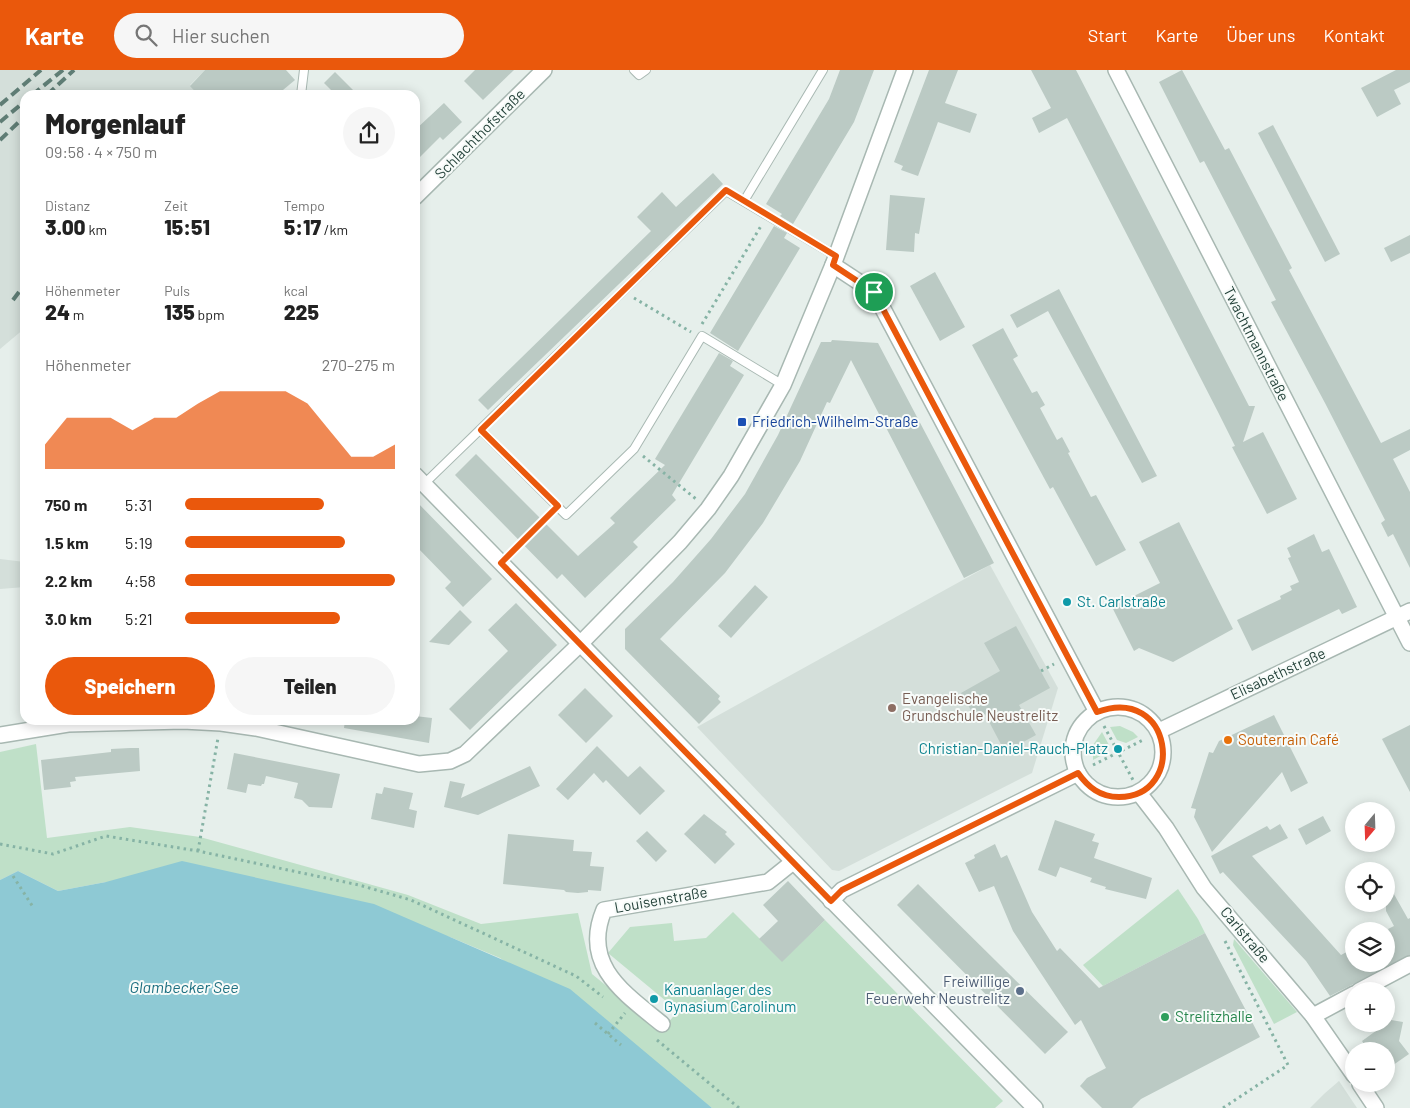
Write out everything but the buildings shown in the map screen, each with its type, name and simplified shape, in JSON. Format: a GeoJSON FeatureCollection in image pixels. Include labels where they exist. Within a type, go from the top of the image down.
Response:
{"type":"FeatureCollection","features":[{"type":"Feature","properties":{"kind":"street","name":"Schlachthofstraße"},"geometry":{"type":"LineString","coordinates":[[420,192],[544,70]]}},
{"type":"Feature","properties":{"kind":"street"},"geometry":{"type":"LineString","coordinates":[[231,725],[310,740],[402,762],[419,764],[450,761],[465,754],[580,644],[680,542],[708,509],[751,443],[783,385],[835,260],[906,70]]}},
{"type":"Feature","properties":{"kind":"street","name":"Twachtmannstraße"},"geometry":{"type":"LineString","coordinates":[[1116,70],[1404,614]]}},
{"type":"Feature","properties":{"kind":"street"},"geometry":{"type":"LineString","coordinates":[[835,260],[874,292],[1097,712]]}},
{"type":"Feature","properties":{"kind":"street"},"geometry":{"type":"LineString","coordinates":[[420,480],[1035,1108]]}},
{"type":"Feature","properties":{"kind":"street"},"geometry":{"type":"LineString","coordinates":[[1404,614],[1410,643]]}},
{"type":"Feature","properties":{"kind":"street","name":"Elisabethstraße"},"geometry":{"type":"LineString","coordinates":[[1159,732],[1404,614]]}},
{"type":"Feature","properties":{"kind":"street"},"geometry":{"type":"LineString","coordinates":[[1110,707],[1125,707],[1139,711],[1150,719],[1159,732],[1164,744],[1164,758],[1159,772],[1151,784],[1139,793],[1126,797],[1104,794],[1086,784],[1078,773],[1073,745],[1078,731],[1086,720],[1097,712],[1110,707]]}},
{"type":"Feature","properties":{"kind":"street"},"geometry":{"type":"LineString","coordinates":[[0,734],[61,725]]}},
{"type":"Feature","properties":{"kind":"street"},"geometry":{"type":"LineString","coordinates":[[831,901],[842,890],[1078,773]]}},
{"type":"Feature","properties":{"kind":"street","name":"Carlstraße"},"geometry":{"type":"LineString","coordinates":[[1139,793],[1166,828],[1204,888],[1312,1016],[1345,1062]]}},
{"type":"Feature","properties":{"kind":"street","name":"Louisenstraße"},"geometry":{"type":"LineString","coordinates":[[662,1024],[625,994],[603,967],[597,948],[597,927],[604,910],[768,882],[792,862]]}},
{"type":"Feature","properties":{"kind":"street"},"geometry":{"type":"LineString","coordinates":[[1376,982],[1410,964]]}},
{"type":"Feature","properties":{"kind":"street"},"geometry":{"type":"LineString","coordinates":[[1312,1016],[1345,999]]}},
{"type":"Feature","properties":{"kind":"street"},"geometry":{"type":"LineString","coordinates":[[1365,1092],[1376,1108]]}},
{"type":"Feature","properties":{"kind":"lane"},"geometry":{"type":"LineString","coordinates":[[302,90],[304,70]]}},
{"type":"Feature","properties":{"kind":"lane"},"geometry":{"type":"LineString","coordinates":[[634,70],[639,75],[646,70]]}},
{"type":"Feature","properties":{"kind":"lane"},"geometry":{"type":"LineString","coordinates":[[744,201],[823,70]]}},
{"type":"Feature","properties":{"kind":"lane"},"geometry":{"type":"LineString","coordinates":[[420,480],[481,430],[726,190],[768,215],[835,260]]}},
{"type":"Feature","properties":{"kind":"lane"},"geometry":{"type":"LineString","coordinates":[[481,430],[566,515],[634,449],[699,336],[783,385]]}},
{"type":"Feature","properties":{"kind":"path"},"geometry":{"type":"LineString","coordinates":[[622,292],[699,336],[768,215]]}},
{"type":"Feature","properties":{"kind":"path"},"geometry":{"type":"LineString","coordinates":[[634,449],[708,509]]}},
{"type":"Feature","properties":{"kind":"path"},"geometry":{"type":"LineString","coordinates":[[501,563],[558,506]]}},
{"type":"Feature","properties":{"kind":"path"},"geometry":{"type":"LineString","coordinates":[[198,851],[221,725]]}},
{"type":"Feature","properties":{"kind":"path"},"geometry":{"type":"LineString","coordinates":[[1106,730],[1129,774]]}},
{"type":"Feature","properties":{"kind":"path"},"geometry":{"type":"LineString","coordinates":[[1096,764],[1140,741]]}},
{"type":"Feature","properties":{"kind":"path"},"geometry":{"type":"LineString","coordinates":[[0,844],[53,854],[106,836],[198,851],[359,885],[411,900],[576,976],[611,1002]]}},
{"type":"Feature","properties":{"kind":"path"},"geometry":{"type":"LineString","coordinates":[[13,876],[34,907]]}},
{"type":"Feature","properties":{"kind":"path"},"geometry":{"type":"LineString","coordinates":[[1223,1108],[1288,1065],[1224,939]]}},
{"type":"Feature","properties":{"kind":"path"},"geometry":{"type":"LineString","coordinates":[[618,1008],[632,1020]]}},
{"type":"Feature","properties":{"kind":"path"},"geometry":{"type":"LineString","coordinates":[[608,1034],[624,1013]]}},
{"type":"Feature","properties":{"kind":"path"},"geometry":{"type":"LineString","coordinates":[[595,1023],[621,1045]]}},
{"type":"Feature","properties":{"kind":"path"},"geometry":{"type":"LineString","coordinates":[[655,1038],[739,1108]]}},
{"type":"Feature","properties":{"kind":"shaded area"},"geometry":{"type":"Polygon","coordinates":[[[0,70],[205,70],[190,85],[194,90],[20,90],[20,332],[0,349],[0,70]]]}},
{"type":"Feature","properties":{"kind":"shaded area"},"geometry":{"type":"Polygon","coordinates":[[[0,559],[20,561],[20,587],[0,589],[0,559]]]}},
{"type":"Feature","properties":{"kind":"shaded area","name":"Evangelische Grundschule Neustrelitz"},"geometry":{"type":"Polygon","coordinates":[[[990,565],[1058,688],[1032,773],[839,871],[832,870],[697,727],[990,565]]]}},
{"type":"Feature","properties":{"kind":"shaded area"},"geometry":{"type":"Polygon","coordinates":[[[1339,1081],[1357,1108],[1310,1108],[1339,1081]]]}},
{"type":"Feature","properties":{"kind":"green space"},"geometry":{"type":"Polygon","coordinates":[[[1120,726],[1133,732],[1138,737],[1126,743],[1117,740],[1110,727],[1120,726]]]}},
{"type":"Feature","properties":{"kind":"green space"},"geometry":{"type":"Polygon","coordinates":[[[1102,732],[1109,745],[1106,753],[1093,760],[1093,745],[1102,732]]]}},
{"type":"Feature","properties":{"kind":"green space"},"geometry":{"type":"Polygon","coordinates":[[[36,744],[47,838],[130,827],[200,837],[408,895],[481,924],[578,913],[592,974],[661,1031],[678,1011],[608,953],[630,927],[672,923],[674,941],[706,938],[733,912],[782,961],[825,920],[1003,1101],[995,1108],[712,1108],[500,958],[450,937],[106,882],[58,891],[18,871],[0,880],[0,752],[36,744]]]}},
{"type":"Feature","properties":{"kind":"green space"},"geometry":{"type":"Polygon","coordinates":[[[1178,889],[1205,933],[1103,986],[1083,965],[1178,889]]]}},
{"type":"Feature","properties":{"kind":"green space"},"geometry":{"type":"Polygon","coordinates":[[[1234,939],[1297,1012],[1274,1024],[1233,945],[1234,939]]]}},
{"type":"Feature","properties":{"kind":"water","name":"Glambecker See"},"geometry":{"type":"Polygon","coordinates":[[[182,861],[374,904],[570,989],[712,1108],[0,1108],[0,880],[18,871],[58,891],[106,882],[182,861]]]}},
{"type":"Feature","properties":{"kind":"railway"},"geometry":{"type":"LineString","coordinates":[[0,105],[41,70]]}},
{"type":"Feature","properties":{"kind":"railway"},"geometry":{"type":"LineString","coordinates":[[38,90],[63,70]]}},
{"type":"Feature","properties":{"kind":"railway"},"geometry":{"type":"LineString","coordinates":[[52,90],[74,70]]}},
{"type":"Feature","properties":{"kind":"railway"},"geometry":{"type":"LineString","coordinates":[[0,122],[20,105]]}},
{"type":"Feature","properties":{"kind":"railway"},"geometry":{"type":"LineString","coordinates":[[0,140],[20,121]]}},
{"type":"Feature","properties":{"kind":"railway"},"geometry":{"type":"LineString","coordinates":[[13,300],[20,291]]}},
{"type":"Feature","properties":{"kind":"place","name":"Friedrich-Wilhelm-Straße"},"geometry":{"type":"Point","coordinates":[742,422]}},
{"type":"Feature","properties":{"kind":"place","name":"St. Carlstraße"},"geometry":{"type":"Point","coordinates":[1067,602]}},
{"type":"Feature","properties":{"kind":"place","name":"Evangelische Grundschule Neustrelitz"},"geometry":{"type":"Point","coordinates":[892,708]}},
{"type":"Feature","properties":{"kind":"place","name":"Souterrain Café"},"geometry":{"type":"Point","coordinates":[1228,740]}},
{"type":"Feature","properties":{"kind":"place","name":"Christian-Daniel-Rauch-Platz"},"geometry":{"type":"Point","coordinates":[1118,749]}},
{"type":"Feature","properties":{"kind":"place","name":"Freiwillige Feuerwehr Neustrelitz"},"geometry":{"type":"Point","coordinates":[1020,991]}},
{"type":"Feature","properties":{"kind":"place","name":"Kanuanlager des Gynasium Carolinum"},"geometry":{"type":"Point","coordinates":[654,999]}},
{"type":"Feature","properties":{"kind":"place","name":"Strelitzhalle"},"geometry":{"type":"Point","coordinates":[1165,1017]}},
{"type":"Feature","properties":{"kind":"route"},"geometry":{"type":"LineString","coordinates":[[726,190],[836,256],[833,265],[874,292],[1097,712],[1110,707],[1125,707],[1139,711],[1150,719],[1159,732],[1164,744],[1164,758],[1159,772],[1151,784],[1139,793],[1126,797],[1111,797],[1098,792],[1086,784],[1078,773],[842,890],[831,901],[501,563],[558,506],[481,430],[726,190]]}}]}
